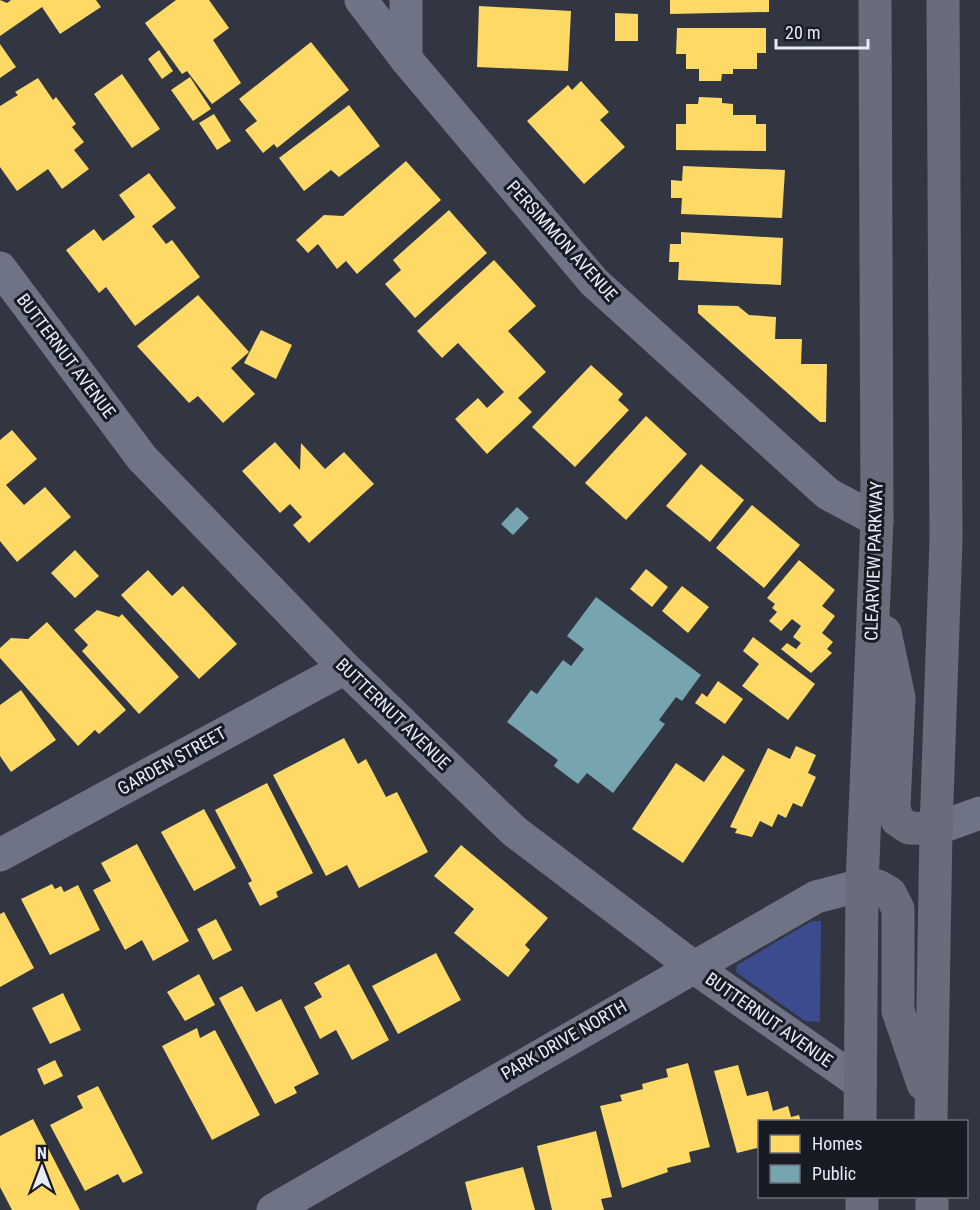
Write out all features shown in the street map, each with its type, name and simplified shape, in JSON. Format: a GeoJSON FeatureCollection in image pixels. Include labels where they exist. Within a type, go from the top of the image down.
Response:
{"type":"FeatureCollection","features":[{"type":"Feature","properties":{"kind":"highway","name":"CLEARVIEW PARKWAY"},"geometry":{"type":"LineString","coordinates":[[860,1120],[862,885],[877,520],[875,0]]}},
{"type":"Feature","properties":{"kind":"highway"},"geometry":{"type":"LineString","coordinates":[[931,1115],[936,829],[946,540],[943,0]]}},
{"type":"Feature","properties":{"kind":"highway"},"geometry":{"type":"LineString","coordinates":[[875,580],[898,698],[894,806],[897,820],[909,828],[936,829]]}},
{"type":"Feature","properties":{"kind":"highway"},"geometry":{"type":"LineString","coordinates":[[862,885],[878,886],[890,893],[898,909],[898,1011],[931,1115]]}},
{"type":"Feature","properties":{"kind":"street","name":"PERSIMMON AVENUE"},"geometry":{"type":"LineString","coordinates":[[361,0],[406,59],[594,282],[828,494],[877,520]]}},
{"type":"Feature","properties":{"kind":"street"},"geometry":{"type":"LineString","coordinates":[[406,0],[406,59]]}},
{"type":"Feature","properties":{"kind":"street","name":"BUTTERNUT AVENUE"},"geometry":{"type":"LineString","coordinates":[[0,268],[142,458],[345,668],[514,831],[692,966],[860,1083]]}},
{"type":"Feature","properties":{"kind":"street","name":"GARDEN STREET"},"geometry":{"type":"LineString","coordinates":[[0,855],[345,668]]}},
{"type":"Feature","properties":{"kind":"street"},"geometry":{"type":"LineString","coordinates":[[936,829],[980,813]]}},
{"type":"Feature","properties":{"kind":"street","name":"PARK DRIVE NORTH"},"geometry":{"type":"LineString","coordinates":[[274,1210],[692,966],[816,897],[862,885]]}},
{"type":"Feature","properties":{"kind":"shaded area"},"geometry":{"type":"Polygon","coordinates":[[[812,921],[821,921],[820,1022],[805,1021],[736,972],[737,965],[812,921]]]}},
{"type":"Feature","properties":{"kind":"building: Homes"},"geometry":{"type":"Polygon","coordinates":[[[0,0],[7,3],[11,0],[96,0],[101,7],[60,34],[42,7],[0,36],[0,0]]]}},
{"type":"Feature","properties":{"kind":"building: Homes"},"geometry":{"type":"Polygon","coordinates":[[[176,0],[209,0],[229,28],[213,40],[241,83],[212,104],[187,71],[182,74],[145,23],[176,0]]]}},
{"type":"Feature","properties":{"kind":"building: Homes"},"geometry":{"type":"Polygon","coordinates":[[[670,0],[769,0],[769,12],[670,14],[670,0]]]}},
{"type":"Feature","properties":{"kind":"building: Homes"},"geometry":{"type":"Polygon","coordinates":[[[479,6],[571,11],[568,71],[477,67],[479,6]]]}},
{"type":"Feature","properties":{"kind":"building: Homes"},"geometry":{"type":"Polygon","coordinates":[[[615,13],[638,14],[638,41],[615,41],[615,13]]]}},
{"type":"Feature","properties":{"kind":"building: Homes"},"geometry":{"type":"Polygon","coordinates":[[[677,28],[766,28],[766,53],[757,53],[757,69],[733,69],[733,74],[722,74],[721,81],[699,81],[699,69],[686,69],[686,54],[676,54],[677,28]]]}},
{"type":"Feature","properties":{"kind":"building: Homes"},"geometry":{"type":"Polygon","coordinates":[[[311,42],[349,90],[277,148],[274,144],[263,153],[245,130],[257,121],[239,99],[311,42]]]}},
{"type":"Feature","properties":{"kind":"building: Homes"},"geometry":{"type":"Polygon","coordinates":[[[0,44],[16,67],[0,78],[0,44]]]}},
{"type":"Feature","properties":{"kind":"building: Homes"},"geometry":{"type":"Polygon","coordinates":[[[159,50],[173,71],[162,79],[148,59],[159,50]]]}},
{"type":"Feature","properties":{"kind":"building: Homes"},"geometry":{"type":"Polygon","coordinates":[[[122,74],[160,129],[132,148],[94,94],[122,74]]]}},
{"type":"Feature","properties":{"kind":"building: Homes"},"geometry":{"type":"Polygon","coordinates":[[[190,77],[211,109],[193,121],[171,90],[190,77]]]}},
{"type":"Feature","properties":{"kind":"building: Homes"},"geometry":{"type":"Polygon","coordinates":[[[38,78],[53,100],[56,97],[76,124],[72,127],[84,142],[74,150],[89,169],[62,189],[48,169],[17,191],[0,167],[0,106],[18,95],[15,92],[38,78]]]}},
{"type":"Feature","properties":{"kind":"building: Homes"},"geometry":{"type":"Polygon","coordinates":[[[581,81],[609,112],[600,120],[625,147],[584,184],[527,121],[568,85],[572,90],[581,81]]]}},
{"type":"Feature","properties":{"kind":"building: Homes"},"geometry":{"type":"Polygon","coordinates":[[[699,97],[722,98],[722,103],[733,104],[733,115],[756,115],[756,124],[766,124],[766,151],[676,150],[676,124],[686,124],[686,104],[698,104],[699,97]]]}},
{"type":"Feature","properties":{"kind":"building: Homes"},"geometry":{"type":"Polygon","coordinates":[[[349,105],[380,146],[339,177],[331,170],[304,191],[279,158],[349,105]]]}},
{"type":"Feature","properties":{"kind":"building: Homes"},"geometry":{"type":"Polygon","coordinates":[[[214,114],[231,141],[217,150],[199,123],[214,114]]]}},
{"type":"Feature","properties":{"kind":"building: Homes"},"geometry":{"type":"Polygon","coordinates":[[[406,161],[441,200],[357,274],[346,261],[337,269],[318,244],[308,253],[296,240],[324,215],[343,216],[406,161]]]}},
{"type":"Feature","properties":{"kind":"building: Homes"},"geometry":{"type":"Polygon","coordinates":[[[683,166],[785,170],[782,218],[681,214],[682,198],[671,198],[671,180],[682,181],[683,166]]]}},
{"type":"Feature","properties":{"kind":"building: Homes"},"geometry":{"type":"Polygon","coordinates":[[[149,173],[176,208],[152,226],[166,244],[172,240],[200,277],[135,326],[106,287],[99,293],[66,250],[94,229],[103,241],[135,217],[119,195],[149,173]]]}},
{"type":"Feature","properties":{"kind":"building: Homes"},"geometry":{"type":"Polygon","coordinates":[[[449,210],[487,253],[415,318],[385,284],[401,270],[393,260],[449,210]]]}},
{"type":"Feature","properties":{"kind":"building: Homes"},"geometry":{"type":"Polygon","coordinates":[[[681,232],[783,238],[781,285],[678,280],[679,262],[669,262],[670,244],[681,244],[681,232]]]}},
{"type":"Feature","properties":{"kind":"building: Homes"},"geometry":{"type":"Polygon","coordinates":[[[494,260],[536,306],[508,331],[546,372],[518,398],[532,412],[487,454],[455,419],[478,398],[487,408],[504,392],[458,343],[442,358],[417,331],[494,260]]]}},
{"type":"Feature","properties":{"kind":"building: Homes"},"geometry":{"type":"Polygon","coordinates":[[[198,295],[249,352],[231,368],[255,394],[223,423],[198,396],[189,403],[137,346],[198,295]]]}},
{"type":"Feature","properties":{"kind":"building: Homes"},"geometry":{"type":"Polygon","coordinates":[[[698,305],[738,306],[749,315],[776,317],[775,339],[802,339],[801,364],[827,364],[826,422],[820,422],[698,313],[698,305]]]}},
{"type":"Feature","properties":{"kind":"building: Homes"},"geometry":{"type":"Polygon","coordinates":[[[261,330],[292,345],[276,379],[244,363],[261,330]]]}},
{"type":"Feature","properties":{"kind":"building: Homes"},"geometry":{"type":"Polygon","coordinates":[[[591,365],[623,394],[618,400],[629,410],[575,467],[532,427],[591,365]]]}},
{"type":"Feature","properties":{"kind":"building: Homes"},"geometry":{"type":"Polygon","coordinates":[[[646,416],[687,454],[626,520],[585,483],[646,416]]]}},
{"type":"Feature","properties":{"kind":"building: Homes"},"geometry":{"type":"Polygon","coordinates":[[[12,430],[37,459],[6,485],[24,505],[45,487],[71,517],[17,562],[0,541],[0,440],[12,430]]]}},
{"type":"Feature","properties":{"kind":"building: Homes"},"geometry":{"type":"Polygon","coordinates":[[[275,442],[300,470],[301,443],[325,469],[344,452],[374,484],[309,543],[293,525],[302,517],[290,504],[280,513],[242,471],[275,442]]]}},
{"type":"Feature","properties":{"kind":"building: Homes"},"geometry":{"type":"Polygon","coordinates":[[[701,464],[744,500],[710,542],[666,506],[701,464]]]}},
{"type":"Feature","properties":{"kind":"building: Homes"},"geometry":{"type":"Polygon","coordinates":[[[752,505],[800,545],[764,588],[716,548],[752,505]]]}},
{"type":"Feature","properties":{"kind":"building: Homes"},"geometry":{"type":"Polygon","coordinates":[[[75,550],[99,576],[75,598],[51,573],[75,550]]]}},
{"type":"Feature","properties":{"kind":"building: Homes"},"geometry":{"type":"Polygon","coordinates":[[[799,560],[835,590],[822,606],[835,616],[822,633],[833,642],[827,649],[832,653],[811,673],[781,649],[787,643],[796,649],[801,643],[793,637],[801,626],[792,619],[781,631],[769,621],[777,612],[772,608],[775,604],[767,598],[799,560]]]}},
{"type":"Feature","properties":{"kind":"building: Homes"},"geometry":{"type":"Polygon","coordinates":[[[646,569],[668,587],[652,607],[630,589],[646,569]]]}},
{"type":"Feature","properties":{"kind":"building: Homes"},"geometry":{"type":"Polygon","coordinates":[[[148,570],[172,596],[183,586],[237,644],[199,679],[121,595],[148,570]]]}},
{"type":"Feature","properties":{"kind":"building: Homes"},"geometry":{"type":"Polygon","coordinates":[[[682,586],[709,607],[688,633],[662,611],[682,586]]]}},
{"type":"Feature","properties":{"kind":"building: Homes"},"geometry":{"type":"Polygon","coordinates":[[[97,610],[119,617],[122,614],[179,677],[139,714],[82,651],[88,645],[74,630],[97,610]]]}},
{"type":"Feature","properties":{"kind":"building: Homes"},"geometry":{"type":"Polygon","coordinates":[[[47,622],[126,710],[99,734],[95,730],[78,746],[0,658],[0,648],[11,638],[28,639],[47,622]]]}},
{"type":"Feature","properties":{"kind":"building: Homes"},"geometry":{"type":"Polygon","coordinates":[[[753,637],[815,684],[788,720],[742,686],[759,664],[743,651],[753,637]]]}},
{"type":"Feature","properties":{"kind":"building: Homes"},"geometry":{"type":"Polygon","coordinates":[[[718,681],[743,699],[725,724],[695,703],[702,693],[707,697],[718,681]]]}},
{"type":"Feature","properties":{"kind":"building: Homes"},"geometry":{"type":"Polygon","coordinates":[[[21,690],[56,740],[11,772],[0,756],[0,705],[21,690]]]}},
{"type":"Feature","properties":{"kind":"building: Homes"},"geometry":{"type":"Polygon","coordinates":[[[344,738],[358,764],[366,759],[386,797],[397,792],[428,852],[359,888],[347,865],[326,876],[273,775],[344,738]]]}},
{"type":"Feature","properties":{"kind":"building: Homes"},"geometry":{"type":"Polygon","coordinates":[[[796,746],[816,755],[808,773],[816,777],[802,807],[793,803],[786,818],[778,814],[772,827],[760,821],[752,837],[735,833],[737,829],[730,827],[768,748],[790,759],[796,746]]]}},
{"type":"Feature","properties":{"kind":"building: Homes"},"geometry":{"type":"Polygon","coordinates":[[[723,755],[745,770],[683,863],[632,829],[676,763],[704,782],[723,755]]]}},
{"type":"Feature","properties":{"kind":"building: Homes"},"geometry":{"type":"Polygon","coordinates":[[[267,783],[313,873],[276,892],[278,897],[260,906],[248,883],[252,881],[215,810],[267,783]]]}},
{"type":"Feature","properties":{"kind":"building: Homes"},"geometry":{"type":"Polygon","coordinates":[[[204,809],[236,868],[194,891],[161,832],[204,809]]]}},
{"type":"Feature","properties":{"kind":"building: Homes"},"geometry":{"type":"Polygon","coordinates":[[[137,844],[189,941],[153,961],[142,940],[125,950],[93,890],[111,881],[101,863],[137,844]]]}},
{"type":"Feature","properties":{"kind":"building: Homes"},"geometry":{"type":"Polygon","coordinates":[[[461,845],[548,918],[525,945],[530,950],[508,977],[454,933],[474,909],[434,876],[461,845]]]}},
{"type":"Feature","properties":{"kind":"building: Homes"},"geometry":{"type":"Polygon","coordinates":[[[52,884],[55,889],[61,886],[64,892],[78,885],[100,930],[50,955],[21,899],[52,884]]]}},
{"type":"Feature","properties":{"kind":"building: Homes"},"geometry":{"type":"Polygon","coordinates":[[[4,912],[34,968],[0,987],[0,914],[4,912]]]}},
{"type":"Feature","properties":{"kind":"building: Homes"},"geometry":{"type":"Polygon","coordinates":[[[216,919],[232,950],[213,960],[197,929],[216,919]]]}},
{"type":"Feature","properties":{"kind":"building: Homes"},"geometry":{"type":"Polygon","coordinates":[[[436,953],[461,1000],[398,1034],[372,986],[436,953]]]}},
{"type":"Feature","properties":{"kind":"building: Homes"},"geometry":{"type":"Polygon","coordinates":[[[349,964],[389,1040],[352,1060],[336,1030],[320,1039],[304,1007],[322,997],[314,983],[349,964]]]}},
{"type":"Feature","properties":{"kind":"building: Homes"},"geometry":{"type":"Polygon","coordinates":[[[199,974],[215,1005],[185,1021],[167,992],[199,974]]]}},
{"type":"Feature","properties":{"kind":"building: Homes"},"geometry":{"type":"Polygon","coordinates":[[[242,986],[256,1012],[281,999],[319,1074],[294,1087],[297,1093],[275,1104],[219,998],[242,986]]]}},
{"type":"Feature","properties":{"kind":"building: Homes"},"geometry":{"type":"Polygon","coordinates":[[[63,993],[81,1030],[50,1044],[32,1008],[63,993]]]}},
{"type":"Feature","properties":{"kind":"building: Homes"},"geometry":{"type":"Polygon","coordinates":[[[197,1028],[200,1038],[215,1030],[260,1115],[212,1140],[162,1046],[197,1028]]]}},
{"type":"Feature","properties":{"kind":"building: Homes"},"geometry":{"type":"Polygon","coordinates":[[[55,1060],[63,1076],[44,1085],[37,1069],[55,1060]]]}},
{"type":"Feature","properties":{"kind":"building: Homes"},"geometry":{"type":"Polygon","coordinates":[[[688,1063],[710,1147],[689,1152],[691,1162],[667,1168],[668,1172],[622,1188],[600,1106],[622,1101],[620,1095],[643,1089],[642,1084],[668,1077],[666,1069],[688,1063]]]}},
{"type":"Feature","properties":{"kind":"building: Homes"},"geometry":{"type":"Polygon","coordinates":[[[738,1065],[747,1096],[768,1091],[773,1111],[788,1106],[791,1117],[799,1115],[800,1120],[758,1120],[758,1150],[757,1148],[737,1153],[714,1071],[738,1065]]]}},
{"type":"Feature","properties":{"kind":"building: Homes"},"geometry":{"type":"Polygon","coordinates":[[[98,1086],[143,1173],[123,1183],[118,1174],[85,1191],[50,1125],[83,1108],[77,1096],[98,1086]]]}},
{"type":"Feature","properties":{"kind":"building: Homes"},"geometry":{"type":"Polygon","coordinates":[[[33,1119],[80,1210],[12,1210],[0,1187],[0,1136],[33,1119]]]}},
{"type":"Feature","properties":{"kind":"building: Homes"},"geometry":{"type":"Polygon","coordinates":[[[596,1131],[612,1197],[601,1199],[604,1210],[552,1210],[537,1146],[596,1131]]]}},
{"type":"Feature","properties":{"kind":"building: Homes"},"geometry":{"type":"Polygon","coordinates":[[[523,1167],[535,1210],[472,1210],[465,1182],[523,1167]]]}},
{"type":"Feature","properties":{"kind":"building: Public"},"geometry":{"type":"Polygon","coordinates":[[[517,507],[529,518],[513,535],[501,524],[517,507]]]}},
{"type":"Feature","properties":{"kind":"building: Public"},"geometry":{"type":"Polygon","coordinates":[[[596,597],[701,675],[682,701],[676,697],[659,720],[665,724],[613,793],[587,773],[578,784],[554,766],[558,760],[507,722],[531,690],[537,694],[563,660],[571,666],[584,649],[567,636],[596,597]]]}}]}
